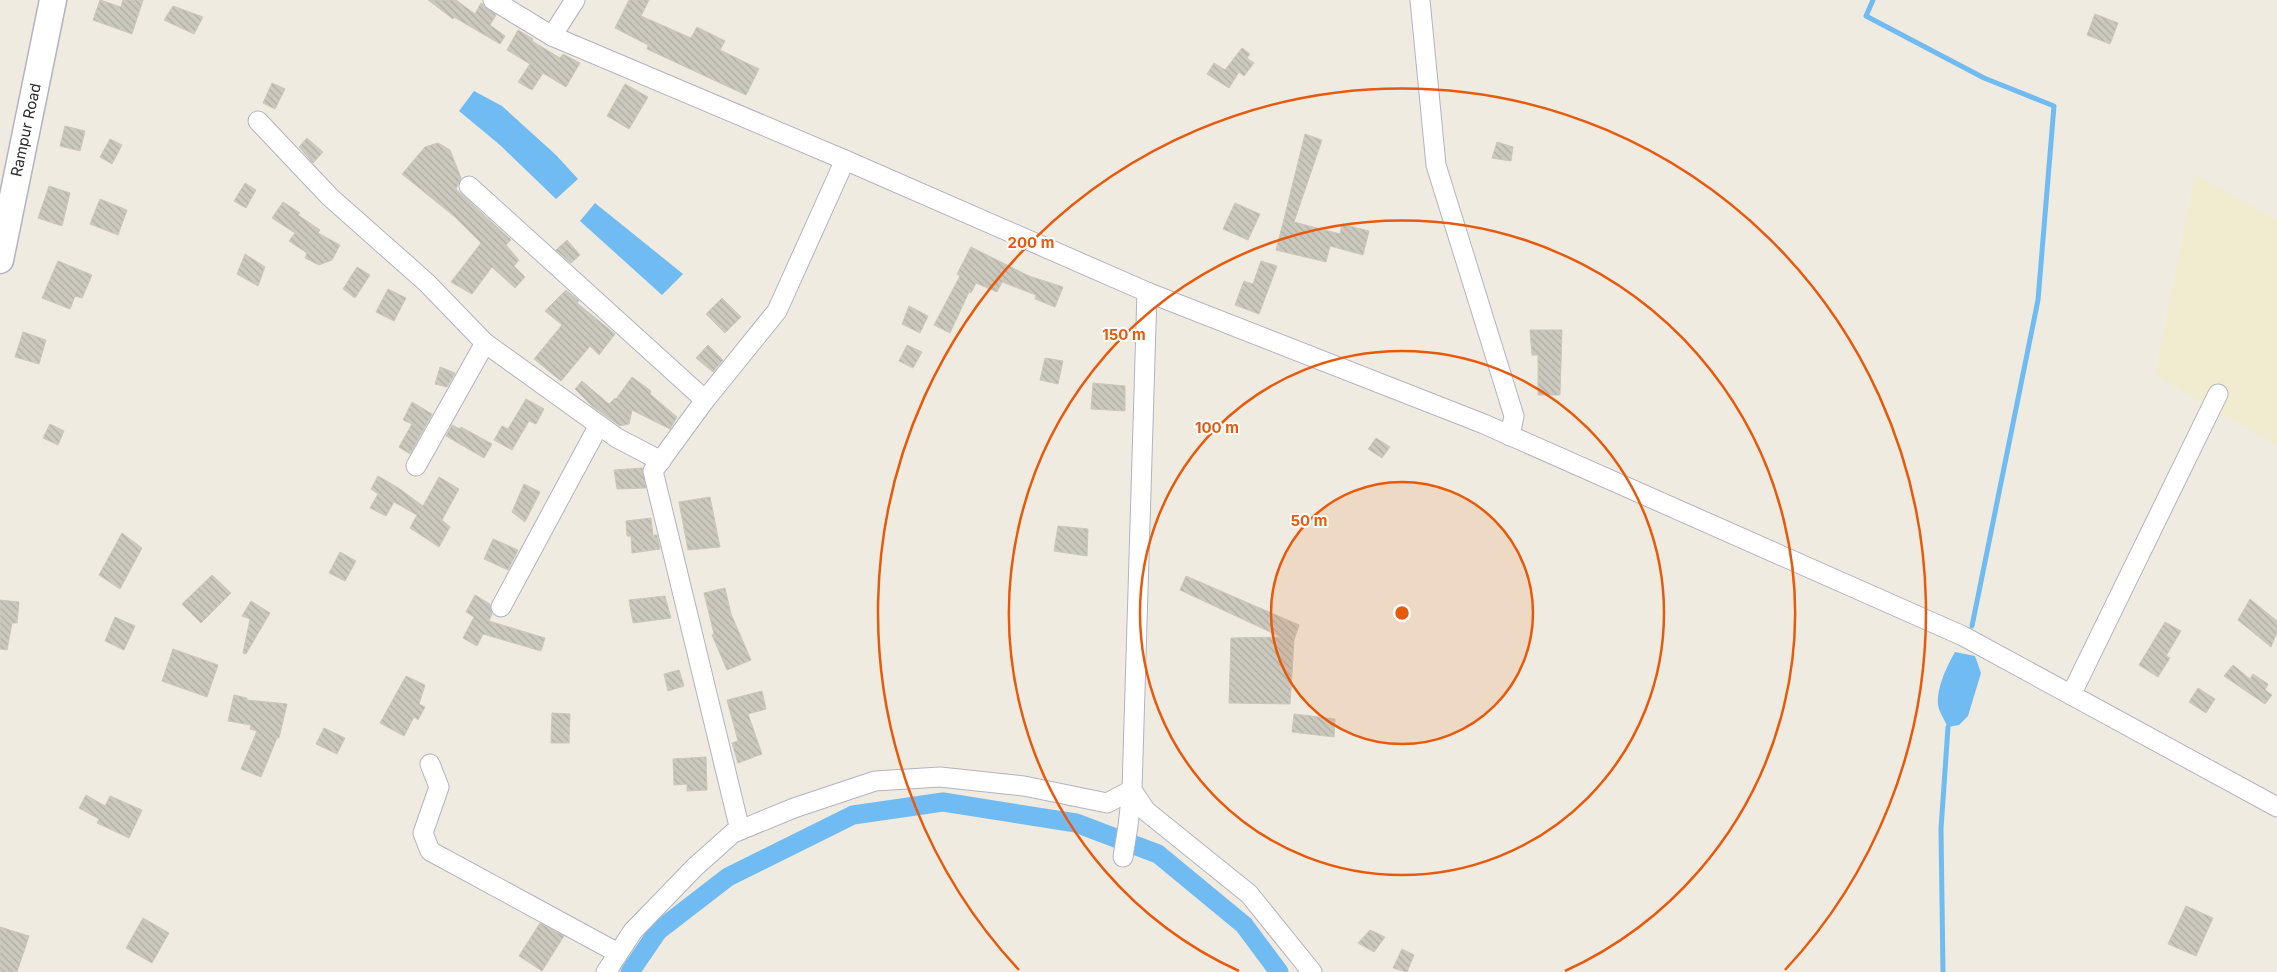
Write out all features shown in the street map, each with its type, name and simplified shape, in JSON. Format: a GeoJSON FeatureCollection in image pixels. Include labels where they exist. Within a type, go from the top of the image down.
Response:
{"type":"FeatureCollection","features":[{"type":"Feature","properties":{"kind":"main road","name":"Rampur Road"},"geometry":{"type":"LineString","coordinates":[[0,260],[53,0]]}},
{"type":"Feature","properties":{"kind":"street"},"geometry":{"type":"LineString","coordinates":[[493,0],[552,36],[845,160],[1147,292],[1510,436],[1962,636],[2277,807]]}},
{"type":"Feature","properties":{"kind":"street"},"geometry":{"type":"LineString","coordinates":[[552,36],[575,0]]}},
{"type":"Feature","properties":{"kind":"street"},"geometry":{"type":"LineString","coordinates":[[1420,0],[1436,165],[1514,416],[1510,436]]}},
{"type":"Feature","properties":{"kind":"street"},"geometry":{"type":"LineString","coordinates":[[258,121],[330,197],[427,283],[485,343],[616,438],[661,461]]}},
{"type":"Feature","properties":{"kind":"street"},"geometry":{"type":"LineString","coordinates":[[740,830],[653,471],[705,400],[777,311],[845,160]]}},
{"type":"Feature","properties":{"kind":"street"},"geometry":{"type":"LineString","coordinates":[[469,186],[705,400]]}},
{"type":"Feature","properties":{"kind":"street"},"geometry":{"type":"LineString","coordinates":[[1123,857],[1132,790],[1147,292]]}},
{"type":"Feature","properties":{"kind":"street"},"geometry":{"type":"LineString","coordinates":[[416,466],[485,343]]}},
{"type":"Feature","properties":{"kind":"street"},"geometry":{"type":"LineString","coordinates":[[2070,694],[2218,394]]}},
{"type":"Feature","properties":{"kind":"street"},"geometry":{"type":"LineString","coordinates":[[501,607],[599,425]]}},
{"type":"Feature","properties":{"kind":"street"},"geometry":{"type":"LineString","coordinates":[[430,764],[439,786],[424,832],[430,851],[618,953]]}},
{"type":"Feature","properties":{"kind":"street"},"geometry":{"type":"LineString","coordinates":[[606,972],[632,931],[695,867],[733,833],[794,808],[875,781],[940,777],[1024,786],[1106,804],[1132,790]]}},
{"type":"Feature","properties":{"kind":"street"},"geometry":{"type":"LineString","coordinates":[[1132,790],[1146,811],[1249,894],[1312,972]]}},
{"type":"Feature","properties":{"kind":"shaded area"},"geometry":{"type":"Polygon","coordinates":[[[2195,175],[2277,220],[2277,445],[2155,375],[2195,175]]]}},
{"type":"Feature","properties":{"kind":"water"},"geometry":{"type":"Polygon","coordinates":[[[474,91],[502,106],[556,155],[578,179],[556,199],[500,145],[459,111],[474,91]]]}},
{"type":"Feature","properties":{"kind":"water"},"geometry":{"type":"Polygon","coordinates":[[[595,203],[683,274],[662,295],[580,221],[595,203]]]}},
{"type":"Feature","properties":{"kind":"water"},"geometry":{"type":"Polygon","coordinates":[[[1955,652],[1975,656],[1981,673],[1968,716],[1959,725],[1948,727],[1939,709],[1938,695],[1945,672],[1955,652]]]}},
{"type":"Feature","properties":{"kind":"building"},"geometry":{"type":"Polygon","coordinates":[[[100,0],[121,7],[123,0],[143,0],[132,34],[93,20],[100,0]]]}},
{"type":"Feature","properties":{"kind":"building"},"geometry":{"type":"Polygon","coordinates":[[[428,0],[456,0],[475,14],[481,3],[496,15],[490,25],[505,36],[500,44],[454,17],[453,19],[428,0]]]}},
{"type":"Feature","properties":{"kind":"building"},"geometry":{"type":"Polygon","coordinates":[[[629,0],[649,0],[641,16],[691,38],[697,27],[725,41],[720,50],[759,69],[746,95],[647,49],[648,45],[615,28],[629,0]]]}},
{"type":"Feature","properties":{"kind":"building"},"geometry":{"type":"Polygon","coordinates":[[[173,6],[203,17],[194,34],[164,20],[173,6]]]}},
{"type":"Feature","properties":{"kind":"building"},"geometry":{"type":"Polygon","coordinates":[[[2095,14],[2118,23],[2110,44],[2087,35],[2095,14]]]}},
{"type":"Feature","properties":{"kind":"building"},"geometry":{"type":"Polygon","coordinates":[[[518,30],[560,58],[563,54],[580,63],[566,87],[543,73],[532,90],[518,82],[530,64],[507,50],[518,30]]]}},
{"type":"Feature","properties":{"kind":"building"},"geometry":{"type":"Polygon","coordinates":[[[1242,48],[1250,54],[1247,58],[1254,63],[1244,76],[1239,72],[1229,88],[1207,74],[1214,63],[1225,70],[1242,48]]]}},
{"type":"Feature","properties":{"kind":"building"},"geometry":{"type":"Polygon","coordinates":[[[272,83],[285,89],[275,109],[263,103],[272,83]]]}},
{"type":"Feature","properties":{"kind":"building"},"geometry":{"type":"Polygon","coordinates":[[[625,84],[648,97],[629,129],[607,116],[625,84]]]}},
{"type":"Feature","properties":{"kind":"building"},"geometry":{"type":"Polygon","coordinates":[[[65,126],[85,131],[80,151],[60,146],[65,126]]]}},
{"type":"Feature","properties":{"kind":"building"},"geometry":{"type":"Polygon","coordinates":[[[1305,134],[1322,140],[1294,222],[1340,234],[1342,224],[1369,231],[1363,255],[1330,246],[1326,262],[1276,250],[1305,134]]]}},
{"type":"Feature","properties":{"kind":"building"},"geometry":{"type":"Polygon","coordinates":[[[307,138],[323,152],[313,163],[299,147],[307,138]]]}},
{"type":"Feature","properties":{"kind":"building"},"geometry":{"type":"Polygon","coordinates":[[[110,139],[122,145],[112,164],[100,157],[110,139]]]}},
{"type":"Feature","properties":{"kind":"building"},"geometry":{"type":"Polygon","coordinates":[[[1497,142],[1513,147],[1511,161],[1492,158],[1497,142]]]}},
{"type":"Feature","properties":{"kind":"building"},"geometry":{"type":"Polygon","coordinates":[[[438,143],[450,150],[461,178],[456,189],[511,240],[506,245],[519,260],[514,266],[525,277],[515,288],[492,267],[472,294],[451,282],[481,243],[455,217],[402,174],[425,147],[438,143]]]}},
{"type":"Feature","properties":{"kind":"building"},"geometry":{"type":"Polygon","coordinates":[[[245,183],[256,190],[246,208],[234,201],[245,183]]]}},
{"type":"Feature","properties":{"kind":"building"},"geometry":{"type":"Polygon","coordinates":[[[49,186],[70,193],[62,226],[38,218],[49,186]]]}},
{"type":"Feature","properties":{"kind":"building"},"geometry":{"type":"Polygon","coordinates":[[[100,199],[127,210],[118,235],[90,224],[100,199]]]}},
{"type":"Feature","properties":{"kind":"building"},"geometry":{"type":"Polygon","coordinates":[[[283,202],[320,230],[318,233],[340,245],[332,260],[319,265],[305,258],[307,253],[289,241],[295,233],[272,218],[283,202]]]}},
{"type":"Feature","properties":{"kind":"building"},"geometry":{"type":"Polygon","coordinates":[[[1235,203],[1260,214],[1248,240],[1223,229],[1235,203]]]}},
{"type":"Feature","properties":{"kind":"building"},"geometry":{"type":"Polygon","coordinates":[[[567,240],[580,255],[571,263],[556,250],[567,240]]]}},
{"type":"Feature","properties":{"kind":"building"},"geometry":{"type":"Polygon","coordinates":[[[971,247],[1029,276],[1063,287],[1055,307],[1035,299],[1036,295],[1002,282],[997,292],[976,283],[971,293],[969,292],[950,333],[934,325],[960,276],[957,274],[971,247]]]}},
{"type":"Feature","properties":{"kind":"building"},"geometry":{"type":"Polygon","coordinates":[[[245,254],[265,267],[258,286],[237,274],[245,254]]]}},
{"type":"Feature","properties":{"kind":"building"},"geometry":{"type":"Polygon","coordinates":[[[58,261],[92,275],[82,298],[75,296],[70,309],[42,298],[58,261]]]}},
{"type":"Feature","properties":{"kind":"building"},"geometry":{"type":"Polygon","coordinates":[[[1261,261],[1277,266],[1259,314],[1235,305],[1244,281],[1253,284],[1261,261]]]}},
{"type":"Feature","properties":{"kind":"building"},"geometry":{"type":"Polygon","coordinates":[[[357,267],[370,275],[355,298],[343,289],[357,267]]]}},
{"type":"Feature","properties":{"kind":"building"},"geometry":{"type":"Polygon","coordinates":[[[388,289],[406,298],[394,321],[376,312],[388,289]]]}},
{"type":"Feature","properties":{"kind":"building"},"geometry":{"type":"Polygon","coordinates":[[[566,290],[579,301],[577,303],[615,334],[599,355],[590,346],[561,381],[534,359],[562,325],[545,311],[566,290]]]}},
{"type":"Feature","properties":{"kind":"building"},"geometry":{"type":"Polygon","coordinates":[[[722,298],[741,317],[725,333],[706,314],[722,298]]]}},
{"type":"Feature","properties":{"kind":"building"},"geometry":{"type":"Polygon","coordinates":[[[909,306],[928,316],[920,333],[902,324],[909,306]]]}},
{"type":"Feature","properties":{"kind":"building"},"geometry":{"type":"Polygon","coordinates":[[[1530,330],[1562,330],[1560,395],[1538,395],[1538,355],[1532,355],[1530,330]]]}},
{"type":"Feature","properties":{"kind":"building"},"geometry":{"type":"Polygon","coordinates":[[[23,332],[46,340],[39,364],[15,357],[23,332]]]}},
{"type":"Feature","properties":{"kind":"building"},"geometry":{"type":"Polygon","coordinates":[[[708,345],[723,360],[713,372],[696,358],[708,345]]]}},
{"type":"Feature","properties":{"kind":"building"},"geometry":{"type":"Polygon","coordinates":[[[907,345],[922,352],[913,368],[899,361],[907,345]]]}},
{"type":"Feature","properties":{"kind":"building"},"geometry":{"type":"Polygon","coordinates":[[[1045,358],[1063,361],[1058,384],[1040,380],[1045,358]]]}},
{"type":"Feature","properties":{"kind":"building"},"geometry":{"type":"Polygon","coordinates":[[[440,367],[455,373],[447,387],[435,384],[440,367]]]}},
{"type":"Feature","properties":{"kind":"building"},"geometry":{"type":"Polygon","coordinates":[[[632,377],[651,391],[650,394],[677,417],[670,429],[632,410],[629,424],[620,426],[592,406],[575,389],[582,381],[609,404],[616,399],[632,377]]]}},
{"type":"Feature","properties":{"kind":"building"},"geometry":{"type":"Polygon","coordinates":[[[1093,383],[1125,386],[1125,411],[1091,409],[1093,383]]]}},
{"type":"Feature","properties":{"kind":"building"},"geometry":{"type":"Polygon","coordinates":[[[526,399],[544,409],[536,424],[529,421],[512,450],[494,440],[502,426],[508,429],[526,399]]]}},
{"type":"Feature","properties":{"kind":"building"},"geometry":{"type":"Polygon","coordinates":[[[412,402],[432,414],[410,454],[399,447],[412,424],[403,420],[412,402]]]}},
{"type":"Feature","properties":{"kind":"building"},"geometry":{"type":"Polygon","coordinates":[[[50,424],[64,431],[58,445],[43,438],[50,424]]]}},
{"type":"Feature","properties":{"kind":"building"},"geometry":{"type":"Polygon","coordinates":[[[452,425],[460,429],[461,427],[492,444],[484,458],[446,436],[452,425]]]}},
{"type":"Feature","properties":{"kind":"building"},"geometry":{"type":"Polygon","coordinates":[[[1376,438],[1390,447],[1382,458],[1368,449],[1376,438]]]}},
{"type":"Feature","properties":{"kind":"building"},"geometry":{"type":"Polygon","coordinates":[[[642,468],[646,488],[617,489],[614,470],[642,468]]]}},
{"type":"Feature","properties":{"kind":"building"},"geometry":{"type":"Polygon","coordinates":[[[378,476],[423,506],[439,477],[459,489],[442,520],[450,527],[439,547],[410,528],[417,515],[394,502],[386,516],[370,508],[378,494],[371,489],[378,476]]]}},
{"type":"Feature","properties":{"kind":"building"},"geometry":{"type":"Polygon","coordinates":[[[524,484],[540,492],[525,522],[512,512],[524,484]]]}},
{"type":"Feature","properties":{"kind":"building"},"geometry":{"type":"Polygon","coordinates":[[[710,497],[720,547],[688,550],[679,502],[710,497]]]}},
{"type":"Feature","properties":{"kind":"building"},"geometry":{"type":"Polygon","coordinates":[[[651,518],[653,535],[657,535],[660,549],[632,553],[631,536],[627,536],[626,521],[651,518]]]}},
{"type":"Feature","properties":{"kind":"building"},"geometry":{"type":"Polygon","coordinates":[[[1058,526],[1088,529],[1087,556],[1054,551],[1058,526]]]}},
{"type":"Feature","properties":{"kind":"building"},"geometry":{"type":"Polygon","coordinates":[[[122,533],[142,548],[120,589],[99,575],[122,533]]]}},
{"type":"Feature","properties":{"kind":"building"},"geometry":{"type":"Polygon","coordinates":[[[493,539],[518,550],[508,570],[484,559],[493,539]]]}},
{"type":"Feature","properties":{"kind":"building"},"geometry":{"type":"Polygon","coordinates":[[[340,552],[356,561],[345,581],[329,573],[340,552]]]}},
{"type":"Feature","properties":{"kind":"building"},"geometry":{"type":"Polygon","coordinates":[[[212,575],[231,593],[201,623],[182,604],[212,575]]]}},
{"type":"Feature","properties":{"kind":"building"},"geometry":{"type":"Polygon","coordinates":[[[1186,576],[1299,625],[1294,640],[1290,704],[1229,703],[1231,638],[1281,637],[1180,590],[1186,576]]]}},
{"type":"Feature","properties":{"kind":"building"},"geometry":{"type":"Polygon","coordinates":[[[725,588],[731,614],[751,660],[727,670],[712,635],[714,634],[704,593],[725,588]]]}},
{"type":"Feature","properties":{"kind":"building"},"geometry":{"type":"Polygon","coordinates":[[[475,595],[490,604],[492,614],[489,621],[545,638],[541,651],[483,634],[477,646],[463,638],[474,617],[466,612],[475,595]]]}},
{"type":"Feature","properties":{"kind":"building"},"geometry":{"type":"Polygon","coordinates":[[[665,596],[671,618],[633,623],[629,600],[665,596]]]}},
{"type":"Feature","properties":{"kind":"building"},"geometry":{"type":"Polygon","coordinates":[[[2250,599],[2277,621],[2277,632],[2271,647],[2238,620],[2250,599]]]}},
{"type":"Feature","properties":{"kind":"building"},"geometry":{"type":"Polygon","coordinates":[[[0,600],[19,602],[17,623],[12,623],[7,650],[0,649],[0,600]]]}},
{"type":"Feature","properties":{"kind":"building"},"geometry":{"type":"Polygon","coordinates":[[[251,601],[270,613],[246,654],[243,653],[250,619],[242,616],[251,601]]]}},
{"type":"Feature","properties":{"kind":"building"},"geometry":{"type":"Polygon","coordinates":[[[115,617],[135,626],[124,650],[105,641],[115,617]]]}},
{"type":"Feature","properties":{"kind":"building"},"geometry":{"type":"Polygon","coordinates":[[[2165,622],[2181,631],[2166,656],[2170,658],[2158,677],[2139,665],[2165,622]]]}},
{"type":"Feature","properties":{"kind":"building"},"geometry":{"type":"Polygon","coordinates":[[[173,649],[218,665],[207,697],[162,681],[173,649]]]}},
{"type":"Feature","properties":{"kind":"building"},"geometry":{"type":"Polygon","coordinates":[[[2233,665],[2250,679],[2253,674],[2268,684],[2265,690],[2272,695],[2265,704],[2224,676],[2233,665]]]}},
{"type":"Feature","properties":{"kind":"building"},"geometry":{"type":"Polygon","coordinates":[[[679,670],[684,686],[668,691],[664,674],[679,670]]]}},
{"type":"Feature","properties":{"kind":"building"},"geometry":{"type":"Polygon","coordinates":[[[406,676],[425,685],[419,704],[425,707],[418,720],[414,717],[404,736],[380,723],[406,676]]]}},
{"type":"Feature","properties":{"kind":"building"},"geometry":{"type":"Polygon","coordinates":[[[2198,688],[2215,699],[2206,713],[2189,702],[2198,688]]]}},
{"type":"Feature","properties":{"kind":"building"},"geometry":{"type":"Polygon","coordinates":[[[762,691],[766,709],[748,714],[762,754],[738,763],[732,743],[738,741],[727,700],[762,691]]]}},
{"type":"Feature","properties":{"kind":"building"},"geometry":{"type":"Polygon","coordinates":[[[234,695],[247,698],[247,700],[287,704],[279,738],[277,738],[261,777],[241,769],[257,731],[250,729],[251,725],[228,721],[234,695]]]}},
{"type":"Feature","properties":{"kind":"building"},"geometry":{"type":"Polygon","coordinates":[[[552,713],[570,714],[569,743],[551,743],[552,713]]]}},
{"type":"Feature","properties":{"kind":"building"},"geometry":{"type":"Polygon","coordinates":[[[1294,714],[1335,719],[1334,737],[1292,732],[1294,714]]]}},
{"type":"Feature","properties":{"kind":"building"},"geometry":{"type":"Polygon","coordinates":[[[324,728],[345,738],[337,754],[316,744],[324,728]]]}},
{"type":"Feature","properties":{"kind":"building"},"geometry":{"type":"Polygon","coordinates":[[[706,757],[707,790],[687,791],[687,784],[674,785],[673,759],[706,757]]]}},
{"type":"Feature","properties":{"kind":"building"},"geometry":{"type":"Polygon","coordinates":[[[86,795],[105,806],[110,796],[142,810],[129,838],[97,823],[99,819],[79,808],[86,795]]]}},
{"type":"Feature","properties":{"kind":"building"},"geometry":{"type":"Polygon","coordinates":[[[2186,906],[2213,918],[2196,956],[2168,944],[2186,906]]]}},
{"type":"Feature","properties":{"kind":"building"},"geometry":{"type":"Polygon","coordinates":[[[143,918],[169,933],[152,963],[126,948],[143,918]]]}},
{"type":"Feature","properties":{"kind":"building"},"geometry":{"type":"Polygon","coordinates":[[[540,923],[564,936],[542,971],[519,956],[540,923]]]}},
{"type":"Feature","properties":{"kind":"building"},"geometry":{"type":"Polygon","coordinates":[[[0,927],[29,936],[17,972],[0,972],[0,927]]]}},
{"type":"Feature","properties":{"kind":"building"},"geometry":{"type":"Polygon","coordinates":[[[1370,930],[1385,937],[1374,952],[1358,943],[1370,930]]]}},
{"type":"Feature","properties":{"kind":"building"},"geometry":{"type":"Polygon","coordinates":[[[1402,949],[1414,955],[1407,972],[1393,968],[1402,949]]]}},
{"type":"Feature","properties":{"kind":"waterway"},"geometry":{"type":"LineString","coordinates":[[1873,0],[1866,16],[1984,78],[2054,106],[2038,300],[1972,626]]}},
{"type":"Feature","properties":{"kind":"waterway"},"geometry":{"type":"LineString","coordinates":[[1943,972],[1941,829],[1948,727]]}},
{"type":"Feature","properties":{"kind":"waterway"},"geometry":{"type":"LineString","coordinates":[[630,972],[658,931],[728,877],[853,815],[943,802],[1076,823],[1158,854],[1244,925],[1279,972]]}}]}
